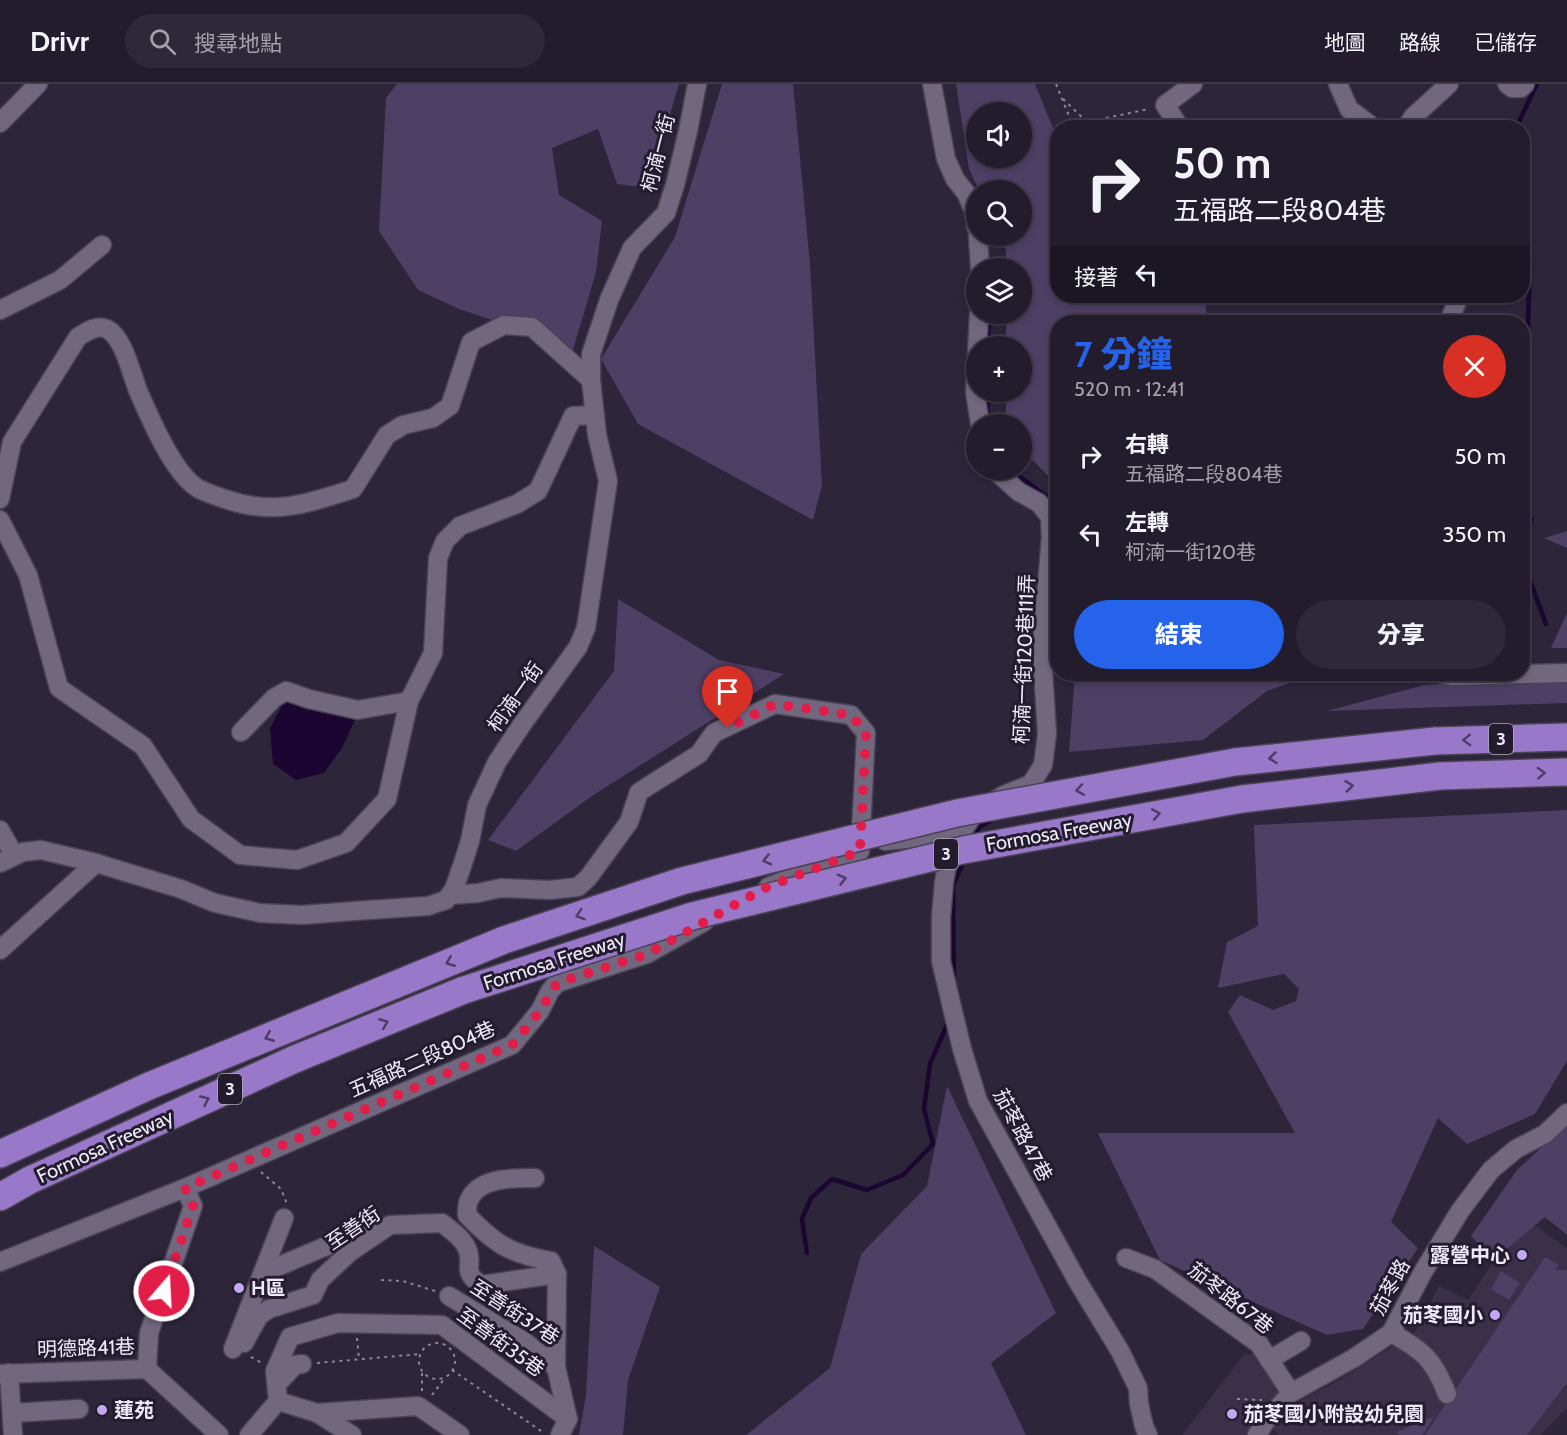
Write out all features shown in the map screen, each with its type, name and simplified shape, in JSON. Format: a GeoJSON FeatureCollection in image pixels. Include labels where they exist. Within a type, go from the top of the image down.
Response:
{"type":"FeatureCollection","features":[{"type":"Feature","properties":{"kind":"highway","name":"Formosa Freeway"},"geometry":{"type":"LineString","coordinates":[[0,1154],[149,1086],[504,940],[682,880],[957,813],[1235,762],[1435,741],[1567,737]]}},
{"type":"Feature","properties":{"kind":"highway","name":"Formosa Freeway"},"geometry":{"type":"LineString","coordinates":[[0,1197],[30,1180],[295,1059],[464,990],[692,916],[963,850],[1242,799],[1440,776],[1567,772]]}},
{"type":"Feature","properties":{"kind":"highway"},"geometry":{"type":"LineString","coordinates":[[0,1146],[149,1086]]}},
{"type":"Feature","properties":{"kind":"street"},"geometry":{"type":"LineString","coordinates":[[0,123],[38,84]]}},
{"type":"Feature","properties":{"kind":"street","name":"柯湳一街"},"geometry":{"type":"LineString","coordinates":[[450,895],[470,841],[477,805],[497,762],[578,647],[586,628],[608,481],[597,435],[591,380],[591,354],[609,300],[632,248],[666,213],[680,163],[696,84]]}},
{"type":"Feature","properties":{"kind":"street"},"geometry":{"type":"LineString","coordinates":[[932,84],[946,159],[966,196]]}},
{"type":"Feature","properties":{"kind":"street"},"geometry":{"type":"LineString","coordinates":[[1175,120],[1165,105],[1193,84]]}},
{"type":"Feature","properties":{"kind":"street"},"geometry":{"type":"LineString","coordinates":[[1338,84],[1349,109],[1363,120]]}},
{"type":"Feature","properties":{"kind":"street"},"geometry":{"type":"LineString","coordinates":[[1411,120],[1449,84]]}},
{"type":"Feature","properties":{"kind":"street"},"geometry":{"type":"LineString","coordinates":[[1507,84],[1512,88],[1521,88],[1525,84]]}},
{"type":"Feature","properties":{"kind":"street"},"geometry":{"type":"LineString","coordinates":[[0,99],[20,102]]}},
{"type":"Feature","properties":{"kind":"street"},"geometry":{"type":"LineString","coordinates":[[0,310],[60,280],[102,245]]}},
{"type":"Feature","properties":{"kind":"street"},"geometry":{"type":"LineString","coordinates":[[978,324],[975,392],[978,414]]}},
{"type":"Feature","properties":{"kind":"street"},"geometry":{"type":"LineString","coordinates":[[0,499],[12,442],[78,337],[95,328],[105,328],[112,332],[128,360],[138,392],[172,460],[189,482],[200,490],[236,502],[270,508],[304,505],[353,489],[387,435],[403,425],[433,418],[450,406],[471,342],[504,325],[532,327],[591,380]]}},
{"type":"Feature","properties":{"kind":"street"},"geometry":{"type":"LineString","coordinates":[[0,520],[28,575],[59,688],[143,746],[191,819],[240,855],[297,860],[346,843],[387,799],[409,701],[433,653],[438,558],[445,541],[460,526],[517,504],[537,491],[573,416],[595,414]]}},
{"type":"Feature","properties":{"kind":"street","name":"柯湳一街120巷111弄"},"geometry":{"type":"LineString","coordinates":[[1005,480],[1018,492],[1039,503],[1050,517]]}},
{"type":"Feature","properties":{"kind":"street","name":"柯湳一街120巷111弄"},"geometry":{"type":"LineString","coordinates":[[960,834],[974,814],[1004,795],[1031,784],[1043,765],[1047,734],[1043,631],[1050,549]]}},
{"type":"Feature","properties":{"kind":"street"},"geometry":{"type":"LineString","coordinates":[[1530,674],[1567,673]]}},
{"type":"Feature","properties":{"kind":"street"},"geometry":{"type":"LineString","coordinates":[[241,732],[274,698],[286,691],[309,699],[358,710],[409,701]]}},
{"type":"Feature","properties":{"kind":"street"},"geometry":{"type":"LineString","coordinates":[[0,830],[7,859],[41,850],[96,863],[181,889],[215,903],[260,913],[302,915],[428,906],[446,900],[450,895],[501,888],[550,890],[578,887],[588,878],[628,822],[639,792],[699,754],[714,734],[775,704],[851,715],[866,733],[861,844],[960,834]]}},
{"type":"Feature","properties":{"kind":"street","name":"茄苳路47巷"},"geometry":{"type":"LineString","coordinates":[[960,834],[950,849],[944,882],[941,961],[962,1049],[978,1101],[1072,1272],[1120,1351],[1138,1388],[1148,1435]]}},
{"type":"Feature","properties":{"kind":"street","name":"五福路二段804巷"},"geometry":{"type":"LineString","coordinates":[[0,1262],[185,1188],[512,1045],[540,1011],[557,983],[647,954],[765,888],[860,851],[861,844]]}},
{"type":"Feature","properties":{"kind":"street"},"geometry":{"type":"LineString","coordinates":[[0,950],[96,863]]}},
{"type":"Feature","properties":{"kind":"street","name":"茄苳路"},"geometry":{"type":"LineString","coordinates":[[1257,1435],[1291,1394],[1354,1358],[1391,1333],[1423,1272],[1460,1211],[1491,1170],[1516,1149],[1545,1134],[1567,1113]]}},
{"type":"Feature","properties":{"kind":"street"},"geometry":{"type":"LineString","coordinates":[[535,1178],[510,1178],[480,1186],[468,1201],[467,1215],[503,1247],[530,1257],[551,1261],[556,1274],[556,1367],[564,1427]]}},
{"type":"Feature","properties":{"kind":"street"},"geometry":{"type":"LineString","coordinates":[[147,1369],[149,1333],[193,1206],[185,1188]]}},
{"type":"Feature","properties":{"kind":"street"},"geometry":{"type":"LineString","coordinates":[[242,1349],[263,1273],[284,1218]]}},
{"type":"Feature","properties":{"kind":"street","name":"至善街"},"geometry":{"type":"LineString","coordinates":[[242,1349],[259,1316],[270,1309],[313,1295],[320,1280],[350,1252],[390,1225],[442,1223],[462,1240],[469,1253],[468,1267],[471,1277],[481,1285],[523,1277],[556,1274]]}},
{"type":"Feature","properties":{"kind":"street"},"geometry":{"type":"LineString","coordinates":[[263,1273],[324,1246],[390,1225]]}},
{"type":"Feature","properties":{"kind":"street","name":"茄苳路67巷"},"geometry":{"type":"LineString","coordinates":[[1126,1258],[1155,1269],[1259,1344],[1291,1394]]}},
{"type":"Feature","properties":{"kind":"street","name":"至善街37巷"},"geometry":{"type":"LineString","coordinates":[[448,1296],[525,1342],[556,1367]]}},
{"type":"Feature","properties":{"kind":"street","name":"至善街35巷"},"geometry":{"type":"LineString","coordinates":[[277,1385],[290,1337],[338,1323],[442,1325],[564,1427]]}},
{"type":"Feature","properties":{"kind":"street"},"geometry":{"type":"LineString","coordinates":[[1391,1333],[1416,1346],[1438,1371],[1447,1394]]}},
{"type":"Feature","properties":{"kind":"street"},"geometry":{"type":"LineString","coordinates":[[1269,1360],[1301,1341]]}},
{"type":"Feature","properties":{"kind":"street"},"geometry":{"type":"LineString","coordinates":[[249,1435],[277,1385],[296,1365],[302,1364]]}},
{"type":"Feature","properties":{"kind":"street","name":"明德路41巷"},"geometry":{"type":"LineString","coordinates":[[4,1374],[147,1369],[219,1435]]}},
{"type":"Feature","properties":{"kind":"street"},"geometry":{"type":"LineString","coordinates":[[4,1374],[12,1413],[13,1435]]}},
{"type":"Feature","properties":{"kind":"street"},"geometry":{"type":"LineString","coordinates":[[277,1385],[352,1435]]}},
{"type":"Feature","properties":{"kind":"street"},"geometry":{"type":"LineString","coordinates":[[317,1413],[418,1406],[460,1435]]}},
{"type":"Feature","properties":{"kind":"street"},"geometry":{"type":"LineString","coordinates":[[12,1413],[79,1409]]}},
{"type":"Feature","properties":{"kind":"path"},"geometry":{"type":"LineString","coordinates":[[1056,84],[1071,120]]}},
{"type":"Feature","properties":{"kind":"path"},"geometry":{"type":"LineString","coordinates":[[1063,99],[1085,120]]}},
{"type":"Feature","properties":{"kind":"path"},"geometry":{"type":"LineString","coordinates":[[1096,120],[1165,105]]}},
{"type":"Feature","properties":{"kind":"path"},"geometry":{"type":"LineString","coordinates":[[245,1162],[266,1175],[281,1189],[287,1203],[284,1218]]}},
{"type":"Feature","properties":{"kind":"path"},"geometry":{"type":"LineString","coordinates":[[381,1280],[402,1281],[448,1296]]}},
{"type":"Feature","properties":{"kind":"path"},"geometry":{"type":"LineString","coordinates":[[302,1364],[420,1354],[429,1345],[441,1343],[454,1354],[452,1370],[422,1409]]}},
{"type":"Feature","properties":{"kind":"path"},"geometry":{"type":"LineString","coordinates":[[242,1349],[277,1385]]}},
{"type":"Feature","properties":{"kind":"path"},"geometry":{"type":"LineString","coordinates":[[420,1354],[420,1364],[426,1374],[437,1378],[447,1376]]}},
{"type":"Feature","properties":{"kind":"path"},"geometry":{"type":"LineString","coordinates":[[452,1370],[541,1431]]}},
{"type":"Feature","properties":{"kind":"path"},"geometry":{"type":"LineString","coordinates":[[1237,1399],[1264,1401],[1277,1409]]}},
{"type":"Feature","properties":{"kind":"shaded area"},"geometry":{"type":"Polygon","coordinates":[[[397,84],[679,84],[648,188],[617,184],[598,129],[552,148],[559,195],[602,221],[596,272],[568,367],[551,339],[459,309],[418,290],[379,231],[386,98],[397,84]]]}},
{"type":"Feature","properties":{"kind":"shaded area"},"geometry":{"type":"Polygon","coordinates":[[[722,84],[793,84],[810,264],[822,485],[813,520],[638,424],[601,359],[675,237],[722,84]]]}},
{"type":"Feature","properties":{"kind":"shaded area"},"geometry":{"type":"Polygon","coordinates":[[[956,84],[1035,84],[1050,121],[1050,303],[1206,303],[1206,315],[1050,315],[1050,478],[1032,459],[1032,414],[1006,414],[1006,402],[1032,402],[1032,336],[1006,336],[1006,324],[1032,324],[1032,258],[1006,258],[1004,246],[1032,246],[1032,180],[974,180],[969,168],[1032,168],[1032,102],[966,102],[966,149],[956,84]]]}},
{"type":"Feature","properties":{"kind":"shaded area"},"geometry":{"type":"Polygon","coordinates":[[[1567,531],[1567,548],[1544,538],[1567,531]]]}},
{"type":"Feature","properties":{"kind":"shaded area"},"geometry":{"type":"Polygon","coordinates":[[[618,599],[719,660],[784,674],[592,796],[516,851],[488,840],[614,671],[618,599]]]}},
{"type":"Feature","properties":{"kind":"shaded area"},"geometry":{"type":"Polygon","coordinates":[[[1567,613],[1567,648],[1551,648],[1567,613]]]}},
{"type":"Feature","properties":{"kind":"shaded area"},"geometry":{"type":"Polygon","coordinates":[[[1567,678],[1567,703],[1327,711],[1424,685],[1567,678]]]}},
{"type":"Feature","properties":{"kind":"shaded area"},"geometry":{"type":"Polygon","coordinates":[[[1074,681],[1295,681],[1267,691],[1203,740],[1069,752],[1074,681]]]}},
{"type":"Feature","properties":{"kind":"shaded area"},"geometry":{"type":"Polygon","coordinates":[[[286,698],[355,720],[342,748],[324,773],[296,780],[273,764],[270,728],[286,698]]]}},
{"type":"Feature","properties":{"kind":"shaded area"},"geometry":{"type":"Polygon","coordinates":[[[1567,810],[1567,1061],[1535,1114],[1467,1144],[1438,1118],[1391,1222],[1418,1248],[1363,1329],[1327,1335],[1160,1260],[1098,1133],[1295,1133],[1228,1012],[1240,995],[1273,1010],[1296,1001],[1299,989],[1284,974],[1218,988],[1227,942],[1258,926],[1254,825],[1567,810]]]}},
{"type":"Feature","properties":{"kind":"shaded area"},"geometry":{"type":"Polygon","coordinates":[[[947,1086],[1056,1313],[991,1363],[1026,1435],[746,1435],[830,1368],[861,1254],[927,1186],[947,1086]]]}},
{"type":"Feature","properties":{"kind":"shaded area"},"geometry":{"type":"Polygon","coordinates":[[[1567,1124],[1567,1235],[1545,1217],[1492,1261],[1471,1236],[1517,1170],[1567,1124]]]}},
{"type":"Feature","properties":{"kind":"shaded area","name":"茄苳國小"},"geometry":{"type":"Polygon","coordinates":[[[1523,1217],[1567,1248],[1567,1408],[1540,1435],[1279,1435],[1271,1426],[1302,1400],[1338,1381],[1416,1331],[1439,1286],[1468,1300],[1523,1217]]]}},
{"type":"Feature","properties":{"kind":"shaded area"},"geometry":{"type":"Polygon","coordinates":[[[594,1246],[660,1287],[628,1380],[623,1435],[579,1435],[586,1395],[594,1246]]]}},
{"type":"Feature","properties":{"kind":"shaded area"},"geometry":{"type":"Polygon","coordinates":[[[1545,1257],[1559,1265],[1555,1270],[1567,1270],[1567,1383],[1527,1435],[1425,1435],[1545,1257]]]}},
{"type":"Feature","properties":{"kind":"shaded area"},"geometry":{"type":"Polygon","coordinates":[[[1501,1271],[1520,1283],[1509,1300],[1491,1289],[1501,1271]]]}},
{"type":"Feature","properties":{"kind":"shaded area","name":"茄苳國小附設幼兒園"},"geometry":{"type":"Polygon","coordinates":[[[1245,1353],[1259,1355],[1281,1394],[1250,1435],[1182,1435],[1245,1353]]]}},
{"type":"Feature","properties":{"kind":"shaded area"},"geometry":{"type":"Polygon","coordinates":[[[1434,1417],[1422,1435],[1400,1435],[1396,1432],[1434,1417]]]}},
{"type":"Feature","properties":{"kind":"waterway"},"geometry":{"type":"LineString","coordinates":[[1520,120],[1537,84]]}},
{"type":"Feature","properties":{"kind":"waterway"},"geometry":{"type":"LineString","coordinates":[[1528,315],[1529,303]]}},
{"type":"Feature","properties":{"kind":"waterway"},"geometry":{"type":"LineString","coordinates":[[988,336],[989,324]]}},
{"type":"Feature","properties":{"kind":"waterway"},"geometry":{"type":"LineString","coordinates":[[987,414],[988,402]]}},
{"type":"Feature","properties":{"kind":"waterway"},"geometry":{"type":"LineString","coordinates":[[1024,480],[1050,499]]}},
{"type":"Feature","properties":{"kind":"waterway"},"geometry":{"type":"LineString","coordinates":[[1530,517],[1530,525]]}},
{"type":"Feature","properties":{"kind":"waterway"},"geometry":{"type":"LineString","coordinates":[[1530,580],[1546,624]]}},
{"type":"Feature","properties":{"kind":"waterway"},"geometry":{"type":"LineString","coordinates":[[975,837],[979,827],[993,819]]}},
{"type":"Feature","properties":{"kind":"waterway"},"geometry":{"type":"LineString","coordinates":[[954,983],[953,885],[965,859]]}},
{"type":"Feature","properties":{"kind":"waterway"},"geometry":{"type":"LineString","coordinates":[[807,1253],[802,1219],[811,1198],[832,1179],[867,1190],[903,1175],[933,1144],[924,1109],[930,1064],[949,1020]]}},
{"type":"Feature","properties":{"kind":"place","name":"露營中心"},"geometry":{"type":"Point","coordinates":[1522,1255]}},
{"type":"Feature","properties":{"kind":"place","name":"H區"},"geometry":{"type":"Point","coordinates":[239,1288]}},
{"type":"Feature","properties":{"kind":"place","name":"茄苳國小"},"geometry":{"type":"Point","coordinates":[1495,1315]}},
{"type":"Feature","properties":{"kind":"place","name":"蓮苑"},"geometry":{"type":"Point","coordinates":[102,1410]}},
{"type":"Feature","properties":{"kind":"place","name":"茄苳國小附設幼兒園"},"geometry":{"type":"Point","coordinates":[1232,1414]}},
{"type":"Feature","properties":{"kind":"route"},"geometry":{"type":"LineString","coordinates":[[164,1291],[193,1206],[185,1188],[512,1045],[540,1011],[550,991],[557,983],[647,954],[765,888],[860,851],[866,733],[851,715],[775,704],[728,728]]}}]}
